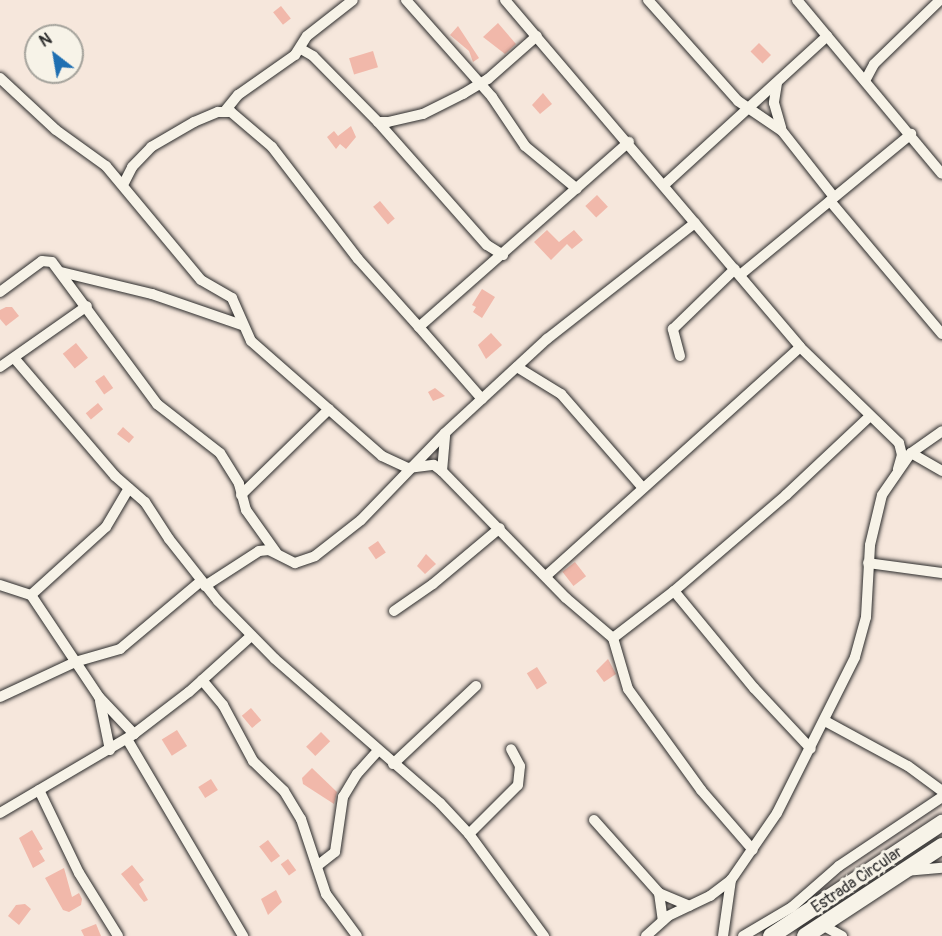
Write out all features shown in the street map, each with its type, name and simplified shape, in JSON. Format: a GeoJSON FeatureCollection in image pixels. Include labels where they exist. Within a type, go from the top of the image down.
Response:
{"type":"FeatureCollection","features":[{"type":"Feature","properties":{"kind":"main road","name":"Estrada Circular"},"geometry":{"type":"LineString","coordinates":[[771,936],[942,823]]}},
{"type":"Feature","properties":{"kind":"main road","name":"Estrada Circular"},"geometry":{"type":"LineString","coordinates":[[805,936],[942,846]]}},
{"type":"Feature","properties":{"kind":"street"},"geometry":{"type":"LineString","coordinates":[[123,185],[132,167],[150,147],[194,122],[225,111],[238,95],[301,49],[307,36],[353,0]]}},
{"type":"Feature","properties":{"kind":"street"},"geometry":{"type":"LineString","coordinates":[[406,0],[492,97],[535,156],[577,189]]}},
{"type":"Feature","properties":{"kind":"street"},"geometry":{"type":"LineString","coordinates":[[505,0],[629,142],[800,347],[899,444],[902,455],[898,469]]}},
{"type":"Feature","properties":{"kind":"street"},"geometry":{"type":"LineString","coordinates":[[648,0],[747,109],[782,131]]}},
{"type":"Feature","properties":{"kind":"street"},"geometry":{"type":"LineString","coordinates":[[796,0],[911,134],[942,174]]}},
{"type":"Feature","properties":{"kind":"street"},"geometry":{"type":"LineString","coordinates":[[865,81],[873,64],[940,0]]}},
{"type":"Feature","properties":{"kind":"street"},"geometry":{"type":"LineString","coordinates":[[378,122],[423,114],[479,85],[537,36]]}},
{"type":"Feature","properties":{"kind":"street"},"geometry":{"type":"LineString","coordinates":[[664,185],[827,36]]}},
{"type":"Feature","properties":{"kind":"street"},"geometry":{"type":"LineString","coordinates":[[301,49],[313,56],[378,122],[487,245],[503,255]]}},
{"type":"Feature","properties":{"kind":"street"},"geometry":{"type":"LineString","coordinates":[[0,78],[56,130],[96,157],[123,185],[201,280],[232,298],[251,341],[375,451],[408,468],[434,465],[442,471],[546,576],[613,638],[628,689],[701,790],[753,850]]}},
{"type":"Feature","properties":{"kind":"street"},"geometry":{"type":"LineString","coordinates":[[777,83],[774,103],[782,131],[832,199],[942,334]]}},
{"type":"Feature","properties":{"kind":"street"},"geometry":{"type":"LineString","coordinates":[[225,111],[272,147],[358,258],[482,399]]}},
{"type":"Feature","properties":{"kind":"street"},"geometry":{"type":"LineString","coordinates":[[680,356],[672,336],[678,322],[737,272],[832,199],[911,134]]}},
{"type":"Feature","properties":{"kind":"street"},"geometry":{"type":"LineString","coordinates":[[419,327],[629,142]]}},
{"type":"Feature","properties":{"kind":"street"},"geometry":{"type":"LineString","coordinates":[[0,292],[42,261],[52,262],[87,306],[157,404],[220,453],[232,469],[246,510],[276,552],[295,563],[315,556],[361,520],[408,468],[517,367],[628,273],[695,223]]}},
{"type":"Feature","properties":{"kind":"street"},"geometry":{"type":"LineString","coordinates":[[61,272],[152,294],[242,325]]}},
{"type":"Feature","properties":{"kind":"street"},"geometry":{"type":"LineString","coordinates":[[0,367],[15,359],[87,306]]}},
{"type":"Feature","properties":{"kind":"street"},"geometry":{"type":"LineString","coordinates":[[546,576],[642,487],[717,425],[800,347]]}},
{"type":"Feature","properties":{"kind":"street"},"geometry":{"type":"LineString","coordinates":[[15,359],[129,488],[145,502],[203,584],[251,636],[378,751],[440,803],[469,834],[544,936]]}},
{"type":"Feature","properties":{"kind":"street"},"geometry":{"type":"LineString","coordinates":[[517,367],[561,394],[642,487]]}},
{"type":"Feature","properties":{"kind":"street"},"geometry":{"type":"LineString","coordinates":[[241,495],[329,409]]}},
{"type":"Feature","properties":{"kind":"street"},"geometry":{"type":"LineString","coordinates":[[613,638],[674,591],[869,417]]}},
{"type":"Feature","properties":{"kind":"street"},"geometry":{"type":"LineString","coordinates":[[646,936],[663,921],[731,880],[753,850],[811,749],[860,639],[866,617],[868,563],[878,505],[898,469],[912,453],[942,432]]}},
{"type":"Feature","properties":{"kind":"street"},"geometry":{"type":"LineString","coordinates":[[442,471],[445,433]]}},
{"type":"Feature","properties":{"kind":"street"},"geometry":{"type":"LineString","coordinates":[[912,453],[942,471]]}},
{"type":"Feature","properties":{"kind":"street"},"geometry":{"type":"LineString","coordinates":[[31,595],[106,527],[129,488]]}},
{"type":"Feature","properties":{"kind":"street"},"geometry":{"type":"LineString","coordinates":[[394,611],[433,584],[500,528]]}},
{"type":"Feature","properties":{"kind":"street"},"geometry":{"type":"LineString","coordinates":[[0,698],[75,662],[120,649],[203,584],[259,551],[276,552]]}},
{"type":"Feature","properties":{"kind":"street"},"geometry":{"type":"LineString","coordinates":[[868,563],[942,573]]}},
{"type":"Feature","properties":{"kind":"street"},"geometry":{"type":"LineString","coordinates":[[0,585],[31,595],[99,698],[130,736],[243,936]]}},
{"type":"Feature","properties":{"kind":"street"},"geometry":{"type":"LineString","coordinates":[[674,591],[754,688],[811,749]]}},
{"type":"Feature","properties":{"kind":"street"},"geometry":{"type":"LineString","coordinates":[[0,813],[110,750],[130,736],[202,680],[251,636]]}},
{"type":"Feature","properties":{"kind":"street"},"geometry":{"type":"LineString","coordinates":[[202,680],[223,705],[253,761],[284,791],[301,819],[326,894],[357,936]]}},
{"type":"Feature","properties":{"kind":"street"},"geometry":{"type":"LineString","coordinates":[[393,764],[477,686]]}},
{"type":"Feature","properties":{"kind":"street"},"geometry":{"type":"LineString","coordinates":[[99,698],[110,750]]}},
{"type":"Feature","properties":{"kind":"street"},"geometry":{"type":"LineString","coordinates":[[825,721],[900,761],[942,791]]}},
{"type":"Feature","properties":{"kind":"street"},"geometry":{"type":"LineString","coordinates":[[469,834],[518,785],[520,766],[511,749]]}},
{"type":"Feature","properties":{"kind":"street"},"geometry":{"type":"LineString","coordinates":[[317,866],[335,852],[343,797],[357,774],[378,751]]}},
{"type":"Feature","properties":{"kind":"street"},"geometry":{"type":"LineString","coordinates":[[39,790],[79,873],[118,936]]}},
{"type":"Feature","properties":{"kind":"street"},"geometry":{"type":"LineString","coordinates":[[742,936],[792,907],[839,866],[942,797]]}},
{"type":"Feature","properties":{"kind":"street"},"geometry":{"type":"LineString","coordinates":[[594,820],[659,892],[689,906]]}},
{"type":"Feature","properties":{"kind":"street"},"geometry":{"type":"LineString","coordinates":[[905,871],[942,868]]}},
{"type":"Feature","properties":{"kind":"street"},"geometry":{"type":"LineString","coordinates":[[723,936],[731,880]]}},
{"type":"Feature","properties":{"kind":"street"},"geometry":{"type":"LineString","coordinates":[[659,892],[663,921]]}},
{"type":"Feature","properties":{"kind":"street"},"geometry":{"type":"LineString","coordinates":[[822,925],[842,936]]}},
{"type":"Feature","properties":{"kind":"building"},"geometry":{"type":"Polygon","coordinates":[[[281,6],[291,19],[283,25],[273,12],[281,6]]]}},
{"type":"Feature","properties":{"kind":"building"},"geometry":{"type":"Polygon","coordinates":[[[498,23],[516,44],[505,54],[483,37],[498,23]]]}},
{"type":"Feature","properties":{"kind":"building"},"geometry":{"type":"Polygon","coordinates":[[[458,26],[479,58],[473,62],[469,51],[450,35],[458,26]]]}},
{"type":"Feature","properties":{"kind":"building"},"geometry":{"type":"Polygon","coordinates":[[[759,43],[771,55],[763,64],[751,51],[759,43]]]}},
{"type":"Feature","properties":{"kind":"building"},"geometry":{"type":"Polygon","coordinates":[[[373,51],[378,67],[354,75],[349,58],[373,51]]]}},
{"type":"Feature","properties":{"kind":"building"},"geometry":{"type":"Polygon","coordinates":[[[543,93],[552,104],[540,114],[532,105],[543,93]]]}},
{"type":"Feature","properties":{"kind":"building"},"geometry":{"type":"Polygon","coordinates":[[[351,126],[356,137],[346,149],[340,144],[336,149],[327,137],[334,131],[338,136],[351,126]]]}},
{"type":"Feature","properties":{"kind":"building"},"geometry":{"type":"Polygon","coordinates":[[[597,195],[608,207],[596,218],[585,206],[597,195]]]}},
{"type":"Feature","properties":{"kind":"building"},"geometry":{"type":"Polygon","coordinates":[[[380,201],[395,219],[388,224],[373,207],[380,201]]]}},
{"type":"Feature","properties":{"kind":"building"},"geometry":{"type":"Polygon","coordinates":[[[547,230],[559,242],[574,230],[583,240],[572,249],[567,244],[551,260],[534,242],[547,230]]]}},
{"type":"Feature","properties":{"kind":"building"},"geometry":{"type":"Polygon","coordinates":[[[482,289],[495,297],[482,318],[473,312],[476,307],[472,305],[482,289]]]}},
{"type":"Feature","properties":{"kind":"building"},"geometry":{"type":"Polygon","coordinates":[[[12,307],[19,316],[6,326],[0,319],[0,310],[12,307]]]}},
{"type":"Feature","properties":{"kind":"building"},"geometry":{"type":"Polygon","coordinates":[[[491,333],[502,345],[486,359],[478,345],[491,333]]]}},
{"type":"Feature","properties":{"kind":"building"},"geometry":{"type":"Polygon","coordinates":[[[76,343],[88,358],[75,368],[63,354],[76,343]]]}},
{"type":"Feature","properties":{"kind":"building"},"geometry":{"type":"Polygon","coordinates":[[[104,375],[113,388],[104,394],[95,381],[104,375]]]}},
{"type":"Feature","properties":{"kind":"building"},"geometry":{"type":"Polygon","coordinates":[[[435,388],[445,396],[433,401],[428,392],[435,388]]]}},
{"type":"Feature","properties":{"kind":"building"},"geometry":{"type":"Polygon","coordinates":[[[98,403],[103,409],[91,419],[86,413],[98,403]]]}},
{"type":"Feature","properties":{"kind":"building"},"geometry":{"type":"Polygon","coordinates":[[[123,427],[134,437],[129,443],[117,434],[123,427]]]}},
{"type":"Feature","properties":{"kind":"building"},"geometry":{"type":"Polygon","coordinates":[[[378,541],[386,553],[376,559],[368,548],[378,541]]]}},
{"type":"Feature","properties":{"kind":"building"},"geometry":{"type":"Polygon","coordinates":[[[426,554],[436,564],[425,574],[417,566],[426,554]]]}},
{"type":"Feature","properties":{"kind":"building"},"geometry":{"type":"Polygon","coordinates":[[[575,562],[586,576],[573,586],[562,572],[575,562]]]}},
{"type":"Feature","properties":{"kind":"building"},"geometry":{"type":"Polygon","coordinates":[[[608,659],[616,674],[604,682],[596,671],[608,659]]]}},
{"type":"Feature","properties":{"kind":"building"},"geometry":{"type":"Polygon","coordinates":[[[537,667],[547,683],[537,689],[527,673],[537,667]]]}},
{"type":"Feature","properties":{"kind":"building"},"geometry":{"type":"Polygon","coordinates":[[[251,708],[261,720],[252,728],[242,716],[251,708]]]}},
{"type":"Feature","properties":{"kind":"building"},"geometry":{"type":"Polygon","coordinates":[[[177,730],[187,746],[172,756],[162,740],[177,730]]]}},
{"type":"Feature","properties":{"kind":"building"},"geometry":{"type":"Polygon","coordinates":[[[321,732],[330,741],[315,756],[306,747],[321,732]]]}},
{"type":"Feature","properties":{"kind":"building"},"geometry":{"type":"Polygon","coordinates":[[[312,768],[337,792],[334,804],[303,784],[302,778],[312,768]]]}},
{"type":"Feature","properties":{"kind":"building"},"geometry":{"type":"Polygon","coordinates":[[[211,779],[218,790],[205,798],[198,787],[211,779]]]}},
{"type":"Feature","properties":{"kind":"building"},"geometry":{"type":"Polygon","coordinates":[[[32,830],[43,849],[39,851],[45,861],[33,868],[19,838],[32,830]]]}},
{"type":"Feature","properties":{"kind":"building"},"geometry":{"type":"Polygon","coordinates":[[[268,840],[280,856],[271,863],[259,847],[268,840]]]}},
{"type":"Feature","properties":{"kind":"building"},"geometry":{"type":"Polygon","coordinates":[[[288,859],[296,870],[289,876],[281,864],[288,859]]]}},
{"type":"Feature","properties":{"kind":"building"},"geometry":{"type":"Polygon","coordinates":[[[132,865],[144,880],[139,884],[148,900],[144,902],[121,874],[132,865]]]}},
{"type":"Feature","properties":{"kind":"building"},"geometry":{"type":"Polygon","coordinates":[[[64,868],[72,897],[79,893],[82,899],[81,905],[69,912],[63,910],[45,878],[64,868]]]}},
{"type":"Feature","properties":{"kind":"building"},"geometry":{"type":"Polygon","coordinates":[[[276,890],[282,902],[268,915],[261,899],[276,890]]]}},
{"type":"Feature","properties":{"kind":"building"},"geometry":{"type":"Polygon","coordinates":[[[25,904],[31,909],[19,925],[8,916],[16,905],[25,904]]]}},
{"type":"Feature","properties":{"kind":"building"},"geometry":{"type":"Polygon","coordinates":[[[96,924],[101,936],[84,936],[81,930],[96,924]]]}}]}
